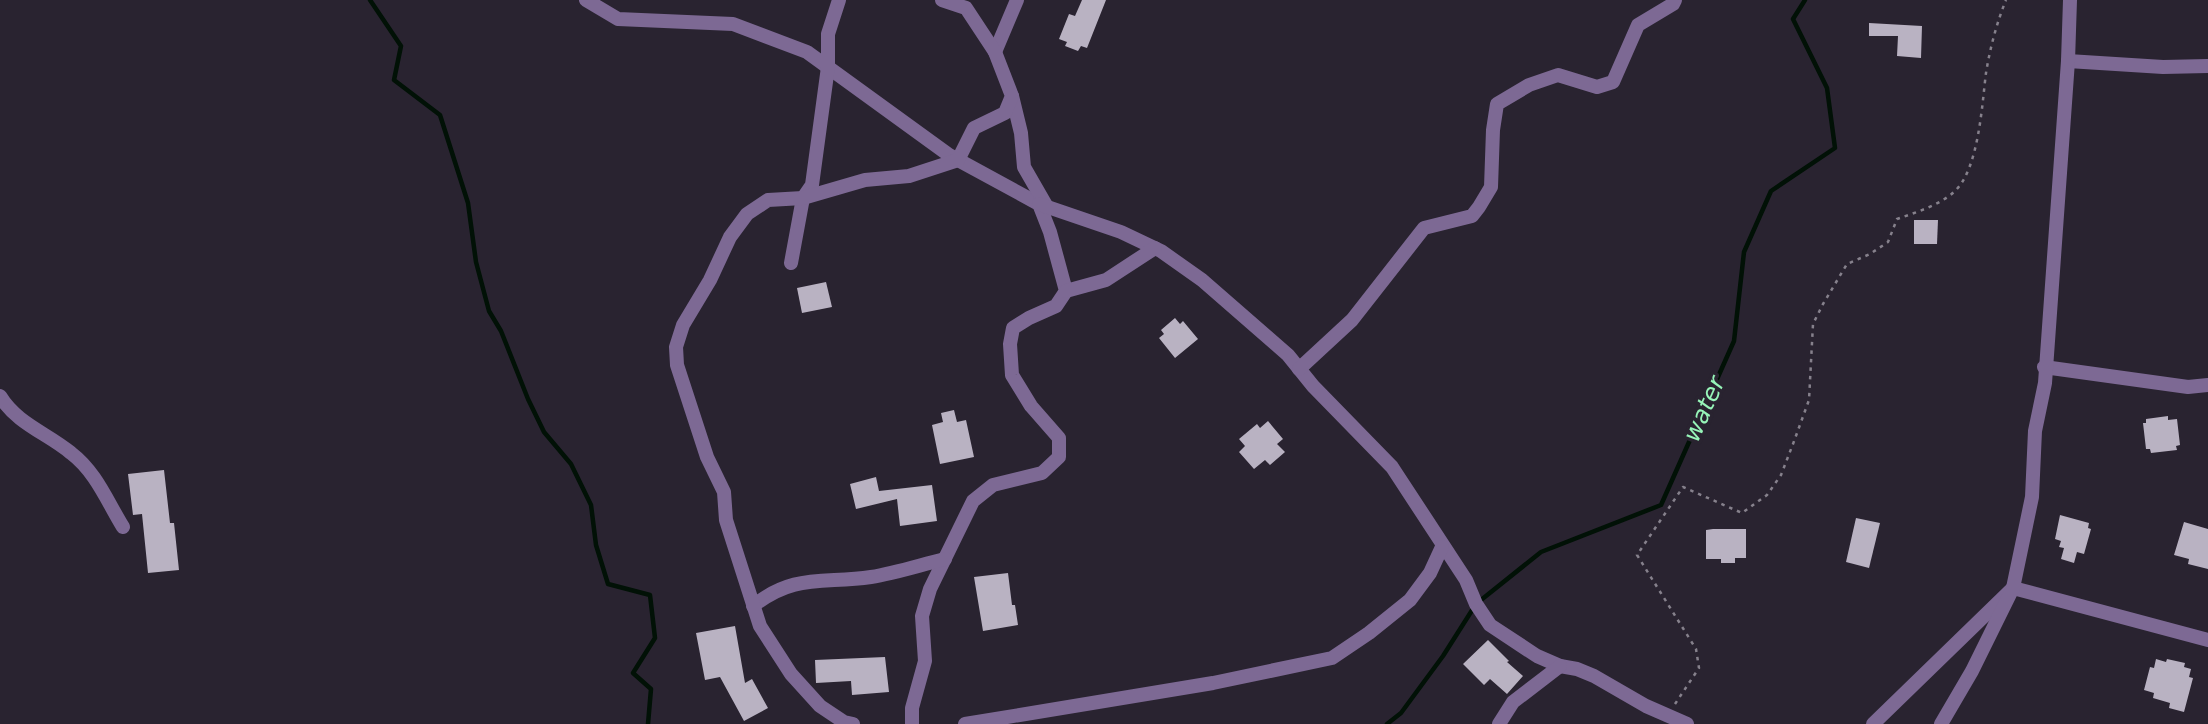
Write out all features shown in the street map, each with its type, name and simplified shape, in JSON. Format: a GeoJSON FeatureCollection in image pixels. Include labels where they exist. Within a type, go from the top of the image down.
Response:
{"type":"FeatureCollection","features":[{"type":"Feature","properties":{"kind":"street"},"geometry":{"type":"LineString","coordinates":[[586,0],[618,19],[733,24],[807,52],[958,160],[1043,205],[1121,232],[1155,248],[1222,297],[1288,355],[1392,467],[1466,580],[1476,604],[1490,625],[1537,656],[1594,676],[1688,724]]}},
{"type":"Feature","properties":{"kind":"street"},"geometry":{"type":"LineString","coordinates":[[791,263],[803,198],[812,185],[828,67],[828,34],[839,0]]}},
{"type":"Feature","properties":{"kind":"street"},"geometry":{"type":"LineString","coordinates":[[942,0],[966,4],[995,52],[1012,96],[1021,134],[1024,167],[1043,205],[1066,291]]}},
{"type":"Feature","properties":{"kind":"street"},"geometry":{"type":"LineString","coordinates":[[995,52],[1017,0]]}},
{"type":"Feature","properties":{"kind":"street"},"geometry":{"type":"LineString","coordinates":[[1299,369],[1352,320],[1424,228],[1472,216],[1479,207],[1491,187],[1493,130],[1497,104],[1529,85],[1558,75],[1597,87],[1613,82],[1638,25],[1673,4],[1675,0]]}},
{"type":"Feature","properties":{"kind":"street"},"geometry":{"type":"LineString","coordinates":[[1941,724],[1972,671],[2013,588],[2032,497],[2035,431],[2045,383],[2070,0]]}},
{"type":"Feature","properties":{"kind":"street"},"geometry":{"type":"LineString","coordinates":[[2068,61],[2164,67],[2208,65]]}},
{"type":"Feature","properties":{"kind":"street"},"geometry":{"type":"LineString","coordinates":[[853,724],[844,722],[820,706],[791,674],[760,626],[726,520],[724,492],[708,457],[677,365],[676,347],[683,325],[710,280],[730,237],[747,214],[768,200],[803,198],[865,180],[909,176],[958,160],[974,128],[1005,113],[1012,96]]}},
{"type":"Feature","properties":{"kind":"street"},"geometry":{"type":"LineString","coordinates":[[912,724],[912,708],[925,661],[922,616],[930,589],[973,501],[993,485],[1042,473],[1059,457],[1059,438],[1031,406],[1012,376],[1010,344],[1013,328],[1056,306],[1066,291],[1106,280],[1155,248]]}},
{"type":"Feature","properties":{"kind":"street"},"geometry":{"type":"LineString","coordinates":[[2044,367],[2188,387],[2208,385]]}},
{"type":"Feature","properties":{"kind":"street"},"geometry":{"type":"LineString","coordinates":[[0,396],[8,409],[37,432],[70,452],[92,472],[123,527]]}},
{"type":"Feature","properties":{"kind":"street"},"geometry":{"type":"LineString","coordinates":[[962,724],[1213,682],[1332,657],[1369,633],[1410,600],[1430,573],[1442,547]]}},
{"type":"Feature","properties":{"kind":"street"},"geometry":{"type":"LineString","coordinates":[[753,606],[772,591],[804,582],[870,577],[945,559]]}},
{"type":"Feature","properties":{"kind":"street"},"geometry":{"type":"LineString","coordinates":[[2013,588],[2208,640]]}},
{"type":"Feature","properties":{"kind":"street"},"geometry":{"type":"LineString","coordinates":[[1873,724],[2013,588]]}},
{"type":"Feature","properties":{"kind":"street"},"geometry":{"type":"LineString","coordinates":[[1499,724],[1513,702],[1560,666]]}},
{"type":"Feature","properties":{"kind":"path"},"geometry":{"type":"LineString","coordinates":[[1668,716],[1699,668],[1696,649],[1637,555],[1684,487],[1742,513],[1767,495],[1780,475],[1809,400],[1813,324],[1839,275],[1847,264],[1888,242],[1898,219],[1923,210],[1958,189],[1971,161],[1981,120],[1987,70],[2006,0]]}},
{"type":"Feature","properties":{"kind":"building"},"geometry":{"type":"Polygon","coordinates":[[[1082,0],[1106,0],[1087,48],[1081,46],[1078,51],[1065,46],[1067,42],[1059,39],[1069,14],[1075,16],[1082,0]]]}},
{"type":"Feature","properties":{"kind":"building"},"geometry":{"type":"Polygon","coordinates":[[[1869,23],[1922,26],[1921,58],[1897,56],[1898,36],[1869,36],[1869,23]]]}},
{"type":"Feature","properties":{"kind":"building"},"geometry":{"type":"Polygon","coordinates":[[[1914,220],[1938,220],[1937,244],[1914,244],[1914,220]]]}},
{"type":"Feature","properties":{"kind":"building"},"geometry":{"type":"Polygon","coordinates":[[[826,282],[832,307],[802,313],[797,288],[826,282]]]}},
{"type":"Feature","properties":{"kind":"building"},"geometry":{"type":"Polygon","coordinates":[[[1175,318],[1180,324],[1183,321],[1198,339],[1175,358],[1159,338],[1164,334],[1161,330],[1175,318]]]}},
{"type":"Feature","properties":{"kind":"building"},"geometry":{"type":"Polygon","coordinates":[[[954,410],[957,422],[966,420],[974,457],[940,464],[932,425],[943,422],[941,413],[954,410]]]}},
{"type":"Feature","properties":{"kind":"building"},"geometry":{"type":"Polygon","coordinates":[[[2168,416],[2168,420],[2177,419],[2180,445],[2176,446],[2177,450],[2151,453],[2150,449],[2146,449],[2143,423],[2146,423],[2146,419],[2168,416]]]}},
{"type":"Feature","properties":{"kind":"building"},"geometry":{"type":"Polygon","coordinates":[[[1268,421],[1283,439],[1277,444],[1285,452],[1270,465],[1265,460],[1254,469],[1239,452],[1245,446],[1239,439],[1257,424],[1260,428],[1268,421]]]}},
{"type":"Feature","properties":{"kind":"building"},"geometry":{"type":"Polygon","coordinates":[[[164,470],[179,570],[148,573],[142,514],[133,515],[128,474],[164,470]]]}},
{"type":"Feature","properties":{"kind":"building"},"geometry":{"type":"Polygon","coordinates":[[[876,477],[879,491],[932,485],[937,521],[900,526],[897,499],[856,509],[850,484],[876,477]]]}},
{"type":"Feature","properties":{"kind":"building"},"geometry":{"type":"Polygon","coordinates":[[[2060,515],[2089,523],[2088,528],[2091,529],[2084,554],[2077,552],[2074,563],[2061,559],[2064,548],[2059,547],[2061,541],[2055,539],[2060,515]]]}},
{"type":"Feature","properties":{"kind":"building"},"geometry":{"type":"Polygon","coordinates":[[[1856,518],[1880,523],[1869,568],[1846,562],[1856,518]]]}},
{"type":"Feature","properties":{"kind":"building"},"geometry":{"type":"Polygon","coordinates":[[[2184,522],[2208,529],[2208,569],[2188,564],[2189,559],[2174,555],[2184,522]]]}},
{"type":"Feature","properties":{"kind":"building"},"geometry":{"type":"Polygon","coordinates":[[[1746,529],[1746,558],[1735,558],[1735,563],[1706,559],[1706,530],[1746,529]]]}},
{"type":"Feature","properties":{"kind":"building"},"geometry":{"type":"Polygon","coordinates":[[[1008,573],[1012,605],[1015,605],[1018,625],[983,631],[974,577],[1008,573]]]}},
{"type":"Feature","properties":{"kind":"building"},"geometry":{"type":"Polygon","coordinates":[[[735,626],[745,683],[752,679],[768,708],[744,721],[720,677],[705,680],[696,633],[735,626]]]}},
{"type":"Feature","properties":{"kind":"building"},"geometry":{"type":"Polygon","coordinates":[[[1488,640],[1523,676],[1507,694],[1490,679],[1484,685],[1463,664],[1488,640]]]}},
{"type":"Feature","properties":{"kind":"building"},"geometry":{"type":"Polygon","coordinates":[[[885,657],[889,692],[852,695],[851,681],[816,683],[815,660],[885,657]]]}},
{"type":"Feature","properties":{"kind":"building"},"geometry":{"type":"Polygon","coordinates":[[[2156,659],[2185,663],[2184,667],[2191,669],[2189,677],[2193,678],[2184,712],[2169,708],[2170,703],[2153,698],[2154,693],[2144,690],[2150,667],[2154,668],[2156,659]]]}},
{"type":"Feature","properties":{"kind":"waterway"},"geometry":{"type":"LineString","coordinates":[[370,0],[401,46],[394,80],[440,115],[468,203],[476,262],[489,311],[501,331],[544,432],[571,464],[591,505],[596,545],[608,584],[650,595],[655,638],[633,673],[651,689],[648,724]]}},
{"type":"Feature","properties":{"kind":"waterway","name":"water"},"geometry":{"type":"LineString","coordinates":[[1387,724],[1401,713],[1443,656],[1476,604],[1541,552],[1661,505],[1734,341],[1744,252],[1771,191],[1835,148],[1827,88],[1793,19],[1805,0]]}}]}
